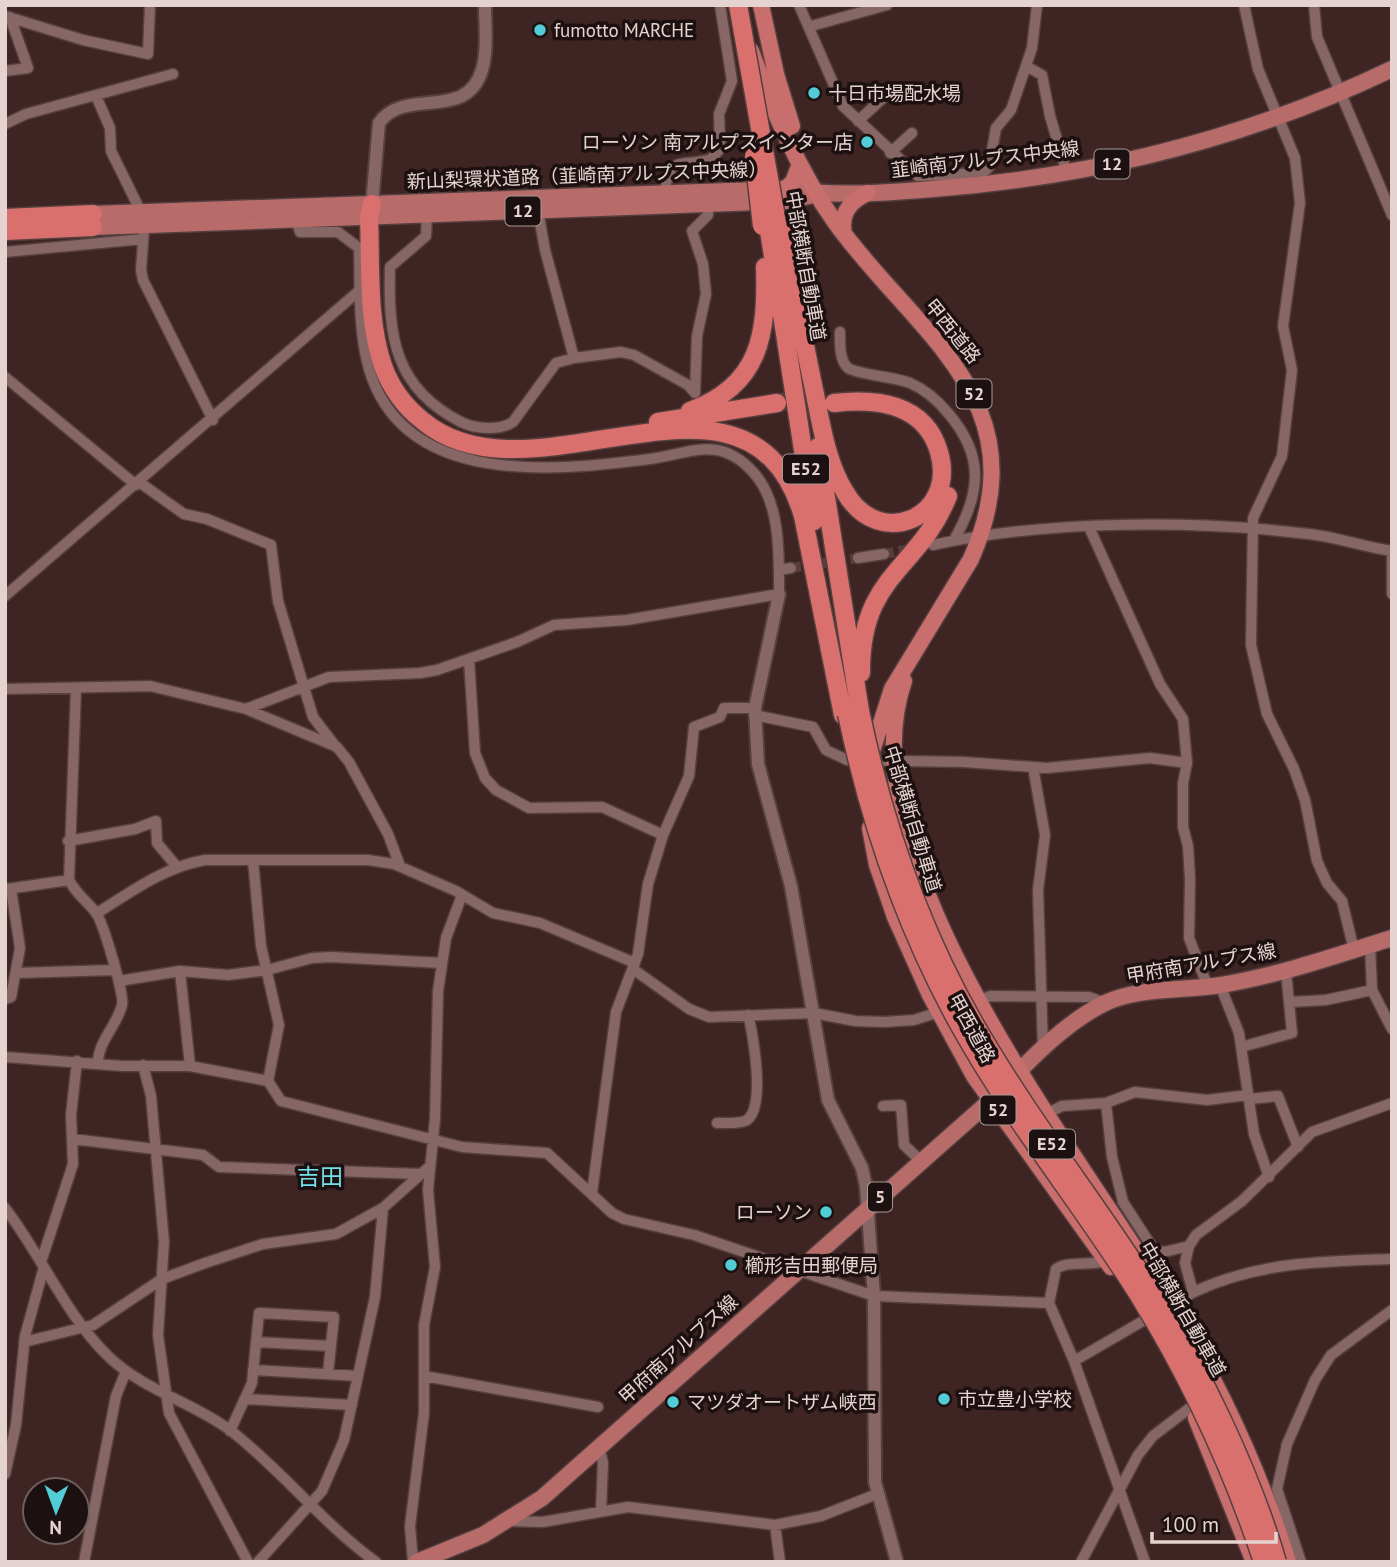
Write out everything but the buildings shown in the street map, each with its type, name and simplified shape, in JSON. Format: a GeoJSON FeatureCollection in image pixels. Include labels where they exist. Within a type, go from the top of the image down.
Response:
{"type":"FeatureCollection","features":[{"type":"Feature","properties":{"kind":"highway","name":"中部横断自動車道"},"geometry":{"type":"LineString","coordinates":[[737,5],[772,224],[820,458],[860,776],[887,866],[940,988],[1007,1102],[1124,1272],[1160,1330],[1222,1454],[1263,1562]]}},
{"type":"Feature","properties":{"kind":"highway","name":"中部横断自動車道"},"geometry":{"type":"LineString","coordinates":[[737,5],[765,156],[772,224]]}},
{"type":"Feature","properties":{"kind":"highway","name":"甲西道路"},"geometry":{"type":"LineString","coordinates":[[737,5],[761,77],[800,164],[844,234],[893,293],[939,341],[972,391],[988,438],[991,488],[981,536],[892,689],[870,760],[868,814],[877,864],[895,917],[939,1012],[974,1076],[1107,1261],[1144,1319],[1191,1406],[1254,1562]]}},
{"type":"Feature","properties":{"kind":"highway","name":"甲西道路"},"geometry":{"type":"LineString","coordinates":[[761,5],[783,102],[818,194]]}},
{"type":"Feature","properties":{"kind":"highway"},"geometry":{"type":"LineString","coordinates":[[785,189],[793,182],[800,164]]}},
{"type":"Feature","properties":{"kind":"highway"},"geometry":{"type":"LineString","coordinates":[[844,234],[846,211],[855,199],[868,193]]}},
{"type":"Feature","properties":{"kind":"highway"},"geometry":{"type":"LineString","coordinates":[[373,213],[384,344],[394,372],[406,394],[433,420],[464,437],[499,443],[522,443],[778,408]]}},
{"type":"Feature","properties":{"kind":"highway","name":"新山梨環状道路（韮崎南アルプス中央線）"},"geometry":{"type":"LineString","coordinates":[[5,218],[93,221]]}},
{"type":"Feature","properties":{"kind":"highway","name":"新山梨環状道路（韮崎南アルプス中央線）"},"geometry":{"type":"LineString","coordinates":[[5,231],[93,221]]}},
{"type":"Feature","properties":{"kind":"highway"},"geometry":{"type":"LineString","coordinates":[[661,426],[726,392],[738,383],[754,360],[760,346],[765,311],[772,224]]}},
{"type":"Feature","properties":{"kind":"highway"},"geometry":{"type":"LineString","coordinates":[[772,224],[838,480],[858,510],[878,522],[900,523],[922,514],[938,495],[941,482],[940,453],[918,418],[890,404],[833,399],[874,391],[908,401],[922,410],[943,435],[951,465],[951,481],[941,511],[881,587],[867,618],[854,712]]}},
{"type":"Feature","properties":{"kind":"highway"},"geometry":{"type":"LineString","coordinates":[[661,426],[733,435],[760,446],[782,467],[797,495],[854,712]]}},
{"type":"Feature","properties":{"kind":"highway","name":"甲西道路"},"geometry":{"type":"LineString","coordinates":[[927,631],[911,663],[897,705],[893,760],[902,815],[922,878],[978,1000],[1019,1071],[1173,1307],[1233,1416],[1273,1513],[1288,1562]]}},
{"type":"Feature","properties":{"kind":"highway","name":"中部横断自動車道"},"geometry":{"type":"LineString","coordinates":[[854,712],[909,884],[952,983],[991,1051],[1135,1265],[1181,1342],[1234,1451],[1277,1562]]}},
{"type":"Feature","properties":{"kind":"main road","name":"韮崎南アルプス中央線"},"geometry":{"type":"LineString","coordinates":[[818,194],[868,193],[950,181],[1068,173],[1201,142],[1277,118],[1392,69]]}},
{"type":"Feature","properties":{"kind":"main road","name":"新山梨環状道路（韮崎南アルプス中央線）"},"geometry":{"type":"LineString","coordinates":[[93,221],[258,208],[427,215],[665,193],[785,189],[818,194]]}},
{"type":"Feature","properties":{"kind":"main road","name":"新山梨環状道路（韮崎南アルプス中央線）"},"geometry":{"type":"LineString","coordinates":[[93,221],[228,223],[537,204],[786,201],[818,194]]}},
{"type":"Feature","properties":{"kind":"main road","name":"甲府南アルプス線"},"geometry":{"type":"LineString","coordinates":[[415,1562],[466,1543],[542,1498],[991,1100],[1043,1049],[1105,1003],[1130,996],[1214,986],[1286,971],[1392,938]]}},
{"type":"Feature","properties":{"kind":"street"},"geometry":{"type":"LineString","coordinates":[[7,16],[83,40],[148,54],[150,5]]}},
{"type":"Feature","properties":{"kind":"street"},"geometry":{"type":"LineString","coordinates":[[373,213],[379,123],[398,106],[444,104],[471,90],[478,81],[485,60],[485,5]]}},
{"type":"Feature","properties":{"kind":"street"},"geometry":{"type":"LineString","coordinates":[[665,193],[668,171],[673,166],[711,159],[720,149],[719,114],[732,81],[720,5]]}},
{"type":"Feature","properties":{"kind":"street"},"geometry":{"type":"LineString","coordinates":[[799,5],[811,26],[844,106],[890,153],[918,176],[950,181],[984,172],[989,167],[996,128],[1011,110],[1026,66],[1035,32],[1037,5]]}},
{"type":"Feature","properties":{"kind":"street"},"geometry":{"type":"LineString","coordinates":[[811,26],[887,5]]}},
{"type":"Feature","properties":{"kind":"street"},"geometry":{"type":"LineString","coordinates":[[1244,5],[1258,69],[1295,159],[1300,203],[1283,326],[1292,385],[1279,468],[1256,509],[1252,529],[1251,645],[1267,714],[1294,769],[1305,800],[1317,861],[1327,883],[1342,901],[1362,948],[1372,990],[1392,1029]]}},
{"type":"Feature","properties":{"kind":"street"},"geometry":{"type":"LineString","coordinates":[[1314,5],[1317,37],[1392,215]]}},
{"type":"Feature","properties":{"kind":"street"},"geometry":{"type":"LineString","coordinates":[[5,71],[27,68],[7,16]]}},
{"type":"Feature","properties":{"kind":"street"},"geometry":{"type":"LineString","coordinates":[[1026,66],[1042,75],[1050,116],[1068,173]]}},
{"type":"Feature","properties":{"kind":"street"},"geometry":{"type":"LineString","coordinates":[[5,124],[26,114],[173,74]]}},
{"type":"Feature","properties":{"kind":"street"},"geometry":{"type":"LineString","coordinates":[[96,96],[110,128],[111,151],[139,208]]}},
{"type":"Feature","properties":{"kind":"street"},"geometry":{"type":"LineString","coordinates":[[858,121],[883,98]]}},
{"type":"Feature","properties":{"kind":"street"},"geometry":{"type":"LineString","coordinates":[[890,153],[912,133]]}},
{"type":"Feature","properties":{"kind":"street"},"geometry":{"type":"LineString","coordinates":[[537,204],[545,250],[574,358]]}},
{"type":"Feature","properties":{"kind":"street"},"geometry":{"type":"LineString","coordinates":[[427,215],[426,236],[390,267],[391,314],[396,352],[403,370],[432,405],[470,426],[505,427],[513,422],[556,363],[574,358],[621,352],[634,355],[688,385],[696,395],[696,336],[706,294],[703,264],[692,231],[708,215],[708,204]]}},
{"type":"Feature","properties":{"kind":"street"},"geometry":{"type":"LineString","coordinates":[[5,210],[258,208]]}},
{"type":"Feature","properties":{"kind":"street"},"geometry":{"type":"LineString","coordinates":[[296,220],[300,232],[338,232],[359,248],[360,290],[368,368],[375,386],[414,435],[445,454],[470,461],[561,468],[654,459],[703,442],[736,458],[752,470],[766,489],[775,529],[779,594],[755,712],[758,764],[791,886],[828,1100],[862,1168],[869,1207],[874,1296],[877,1494],[897,1562]]}},
{"type":"Feature","properties":{"kind":"street"},"geometry":{"type":"LineString","coordinates":[[5,252],[228,223]]}},
{"type":"Feature","properties":{"kind":"street"},"geometry":{"type":"LineString","coordinates":[[5,239],[144,234]]}},
{"type":"Feature","properties":{"kind":"street"},"geometry":{"type":"LineString","coordinates":[[144,234],[143,280],[213,420]]}},
{"type":"Feature","properties":{"kind":"street"},"geometry":{"type":"LineString","coordinates":[[5,596],[213,420],[360,290]]}},
{"type":"Feature","properties":{"kind":"street"},"geometry":{"type":"LineString","coordinates":[[840,332],[844,364],[851,370],[901,380],[929,395],[953,419],[971,446],[975,491],[967,516],[954,540]]}},
{"type":"Feature","properties":{"kind":"street"},"geometry":{"type":"LineString","coordinates":[[5,377],[138,483],[184,514],[207,519],[271,545],[278,601],[313,717],[349,762],[388,834],[400,866]]}},
{"type":"Feature","properties":{"kind":"street"},"geometry":{"type":"LineString","coordinates":[[933,545],[981,536],[1147,525],[1311,534],[1391,551],[1392,594]]}},
{"type":"Feature","properties":{"kind":"street"},"geometry":{"type":"LineString","coordinates":[[1089,527],[1160,684],[1184,719],[1187,763],[1183,783],[1183,816],[1190,879],[1189,938],[1241,1047],[1254,1134],[1269,1177]]}},
{"type":"Feature","properties":{"kind":"street"},"geometry":{"type":"LineString","coordinates":[[858,558],[884,554]]}},
{"type":"Feature","properties":{"kind":"street"},"geometry":{"type":"LineString","coordinates":[[779,570],[791,568]]}},
{"type":"Feature","properties":{"kind":"street"},"geometry":{"type":"LineString","coordinates":[[246,709],[305,684],[355,675],[420,673],[469,659],[554,625],[627,620],[779,594]]}},
{"type":"Feature","properties":{"kind":"street"},"geometry":{"type":"LineString","coordinates":[[469,659],[475,753],[485,778],[496,790],[529,808],[602,807],[663,835]]}},
{"type":"Feature","properties":{"kind":"street"},"geometry":{"type":"LineString","coordinates":[[5,689],[150,686],[246,709],[337,747]]}},
{"type":"Feature","properties":{"kind":"street"},"geometry":{"type":"LineString","coordinates":[[76,688],[68,841],[69,880],[75,892],[97,913],[103,926],[123,1004],[101,1045],[98,1063]]}},
{"type":"Feature","properties":{"kind":"street"},"geometry":{"type":"LineString","coordinates":[[592,1193],[612,1031],[634,966],[648,884],[663,835],[689,776],[694,727],[720,717],[724,709],[755,712],[806,724],[818,732],[832,755],[848,760],[1033,767],[1150,758],[1187,763]]}},
{"type":"Feature","properties":{"kind":"street"},"geometry":{"type":"LineString","coordinates":[[1033,767],[1045,835],[1038,890],[1043,1049]]}},
{"type":"Feature","properties":{"kind":"street"},"geometry":{"type":"LineString","coordinates":[[68,841],[135,829],[156,821],[158,844],[177,867]]}},
{"type":"Feature","properties":{"kind":"street"},"geometry":{"type":"LineString","coordinates":[[97,913],[177,867],[205,860],[368,860],[400,866],[463,895],[493,913],[540,923],[634,966],[699,1014],[709,1017],[814,1013],[855,1021],[884,1022],[914,1020],[939,1012]]}},
{"type":"Feature","properties":{"kind":"street"},"geometry":{"type":"LineString","coordinates":[[253,860],[260,934],[279,1025],[268,1081],[281,1101],[462,1146],[547,1153],[624,1219],[694,1235],[874,1296],[1049,1303]]}},
{"type":"Feature","properties":{"kind":"street"},"geometry":{"type":"LineString","coordinates":[[5,999],[11,997],[20,948],[8,889],[69,880]]}},
{"type":"Feature","properties":{"kind":"street"},"geometry":{"type":"LineString","coordinates":[[415,1562],[411,1527],[424,1413],[424,1325],[435,1267],[428,1190],[433,1140],[436,1015],[442,963],[452,918],[463,895]]}},
{"type":"Feature","properties":{"kind":"street"},"geometry":{"type":"LineString","coordinates":[[119,982],[180,971],[228,975],[267,970],[312,958],[442,963]]}},
{"type":"Feature","properties":{"kind":"street"},"geometry":{"type":"LineString","coordinates":[[16,973],[114,970]]}},
{"type":"Feature","properties":{"kind":"street"},"geometry":{"type":"LineString","coordinates":[[180,971],[190,1066]]}},
{"type":"Feature","properties":{"kind":"street"},"geometry":{"type":"LineString","coordinates":[[1241,1047],[1292,1033],[1286,971]]}},
{"type":"Feature","properties":{"kind":"street"},"geometry":{"type":"LineString","coordinates":[[1290,1002],[1326,1000],[1372,990]]}},
{"type":"Feature","properties":{"kind":"street"},"geometry":{"type":"LineString","coordinates":[[978,1000],[990,996],[1089,996],[1105,1003]]}},
{"type":"Feature","properties":{"kind":"street"},"geometry":{"type":"LineString","coordinates":[[717,1123],[744,1122],[750,1118],[757,1065],[748,1015]]}},
{"type":"Feature","properties":{"kind":"street"},"geometry":{"type":"LineString","coordinates":[[5,1057],[190,1066],[268,1081]]}},
{"type":"Feature","properties":{"kind":"street"},"geometry":{"type":"LineString","coordinates":[[5,1474],[16,1425],[24,1342],[42,1264],[72,1164],[71,1115],[77,1061]]}},
{"type":"Feature","properties":{"kind":"street"},"geometry":{"type":"LineString","coordinates":[[143,1065],[151,1096],[164,1242],[159,1350],[169,1413],[248,1562]]}},
{"type":"Feature","properties":{"kind":"street"},"geometry":{"type":"LineString","coordinates":[[1046,1114],[1062,1106],[1105,1103],[1135,1091],[1207,1100],[1278,1096],[1298,1147]]}},
{"type":"Feature","properties":{"kind":"street"},"geometry":{"type":"LineString","coordinates":[[1105,1103],[1112,1157],[1123,1202],[1154,1251],[1164,1252],[1189,1246]]}},
{"type":"Feature","properties":{"kind":"street"},"geometry":{"type":"LineString","coordinates":[[1194,1292],[1186,1274],[1189,1246],[1196,1235],[1269,1177],[1312,1132],[1392,1103]]}},
{"type":"Feature","properties":{"kind":"street"},"geometry":{"type":"LineString","coordinates":[[883,1107],[901,1105],[904,1145],[921,1161]]}},
{"type":"Feature","properties":{"kind":"street"},"geometry":{"type":"LineString","coordinates":[[73,1139],[203,1155],[219,1167],[421,1174]]}},
{"type":"Feature","properties":{"kind":"street"},"geometry":{"type":"LineString","coordinates":[[24,1342],[84,1329],[103,1320],[162,1279],[263,1244],[336,1234],[383,1208],[430,1166]]}},
{"type":"Feature","properties":{"kind":"street"},"geometry":{"type":"LineString","coordinates":[[5,1208],[84,1329],[126,1371],[230,1431],[309,1505],[376,1562]]}},
{"type":"Feature","properties":{"kind":"street"},"geometry":{"type":"LineString","coordinates":[[258,1562],[309,1505],[331,1474],[344,1440],[375,1297],[383,1208]]}},
{"type":"Feature","properties":{"kind":"street"},"geometry":{"type":"LineString","coordinates":[[1074,1361],[1144,1319],[1173,1307],[1194,1292],[1258,1268],[1314,1261],[1392,1259]]}},
{"type":"Feature","properties":{"kind":"street"},"geometry":{"type":"LineString","coordinates":[[1107,1261],[1092,1266],[1060,1266],[1056,1269],[1049,1303],[1074,1361],[1118,1492],[1145,1562]]}},
{"type":"Feature","properties":{"kind":"street"},"geometry":{"type":"LineString","coordinates":[[1301,1562],[1277,1489],[1287,1444],[1315,1380],[1331,1355],[1392,1310]]}},
{"type":"Feature","properties":{"kind":"street"},"geometry":{"type":"LineString","coordinates":[[230,1431],[245,1399],[253,1370],[259,1313],[334,1317],[328,1373]]}},
{"type":"Feature","properties":{"kind":"street"},"geometry":{"type":"LineString","coordinates":[[256,1342],[331,1346]]}},
{"type":"Feature","properties":{"kind":"street"},"geometry":{"type":"LineString","coordinates":[[253,1370],[358,1376]]}},
{"type":"Feature","properties":{"kind":"street"},"geometry":{"type":"LineString","coordinates":[[84,1562],[116,1395],[126,1371]]}},
{"type":"Feature","properties":{"kind":"street"},"geometry":{"type":"LineString","coordinates":[[424,1376],[598,1407]]}},
{"type":"Feature","properties":{"kind":"street"},"geometry":{"type":"LineString","coordinates":[[245,1399],[352,1405]]}},
{"type":"Feature","properties":{"kind":"street"},"geometry":{"type":"LineString","coordinates":[[1081,1562],[1138,1455],[1153,1436],[1191,1406]]}},
{"type":"Feature","properties":{"kind":"street"},"geometry":{"type":"LineString","coordinates":[[599,1447],[603,1463],[601,1510]]}},
{"type":"Feature","properties":{"kind":"street"},"geometry":{"type":"LineString","coordinates":[[507,1521],[542,1522],[628,1507],[775,1525],[821,1516],[877,1494]]}},
{"type":"Feature","properties":{"kind":"street"},"geometry":{"type":"LineString","coordinates":[[775,1525],[780,1562]]}},
{"type":"Feature","properties":{"kind":"tunnel"},"geometry":{"type":"LineString","coordinates":[[781,402],[833,394]]}},
{"type":"Feature","properties":{"kind":"tunnel"},"geometry":{"type":"LineString","coordinates":[[884,554],[915,548]]}},
{"type":"Feature","properties":{"kind":"tunnel"},"geometry":{"type":"LineString","coordinates":[[791,568],[858,558]]}},
{"type":"Feature","properties":{"kind":"place","name":"fumotto MARCHE"},"geometry":{"type":"Point","coordinates":[540,30]}},
{"type":"Feature","properties":{"kind":"place","name":"十日市場配水場"},"geometry":{"type":"Point","coordinates":[814,93]}},
{"type":"Feature","properties":{"kind":"place","name":"ローソン 南アルプスインター店"},"geometry":{"type":"Point","coordinates":[867,142]}},
{"type":"Feature","properties":{"kind":"place","name":"ローソン"},"geometry":{"type":"Point","coordinates":[826,1212]}},
{"type":"Feature","properties":{"kind":"place","name":"櫛形吉田郵便局"},"geometry":{"type":"Point","coordinates":[731,1265]}},
{"type":"Feature","properties":{"kind":"place","name":"市立豊小学校"},"geometry":{"type":"Point","coordinates":[944,1399]}},
{"type":"Feature","properties":{"kind":"place","name":"マツダオートザム峡西"},"geometry":{"type":"Point","coordinates":[673,1402]}},
{"type":"Feature","properties":{"kind":"district","name":"吉田"},"geometry":{"type":"Point","coordinates":[320,1177]}}]}
